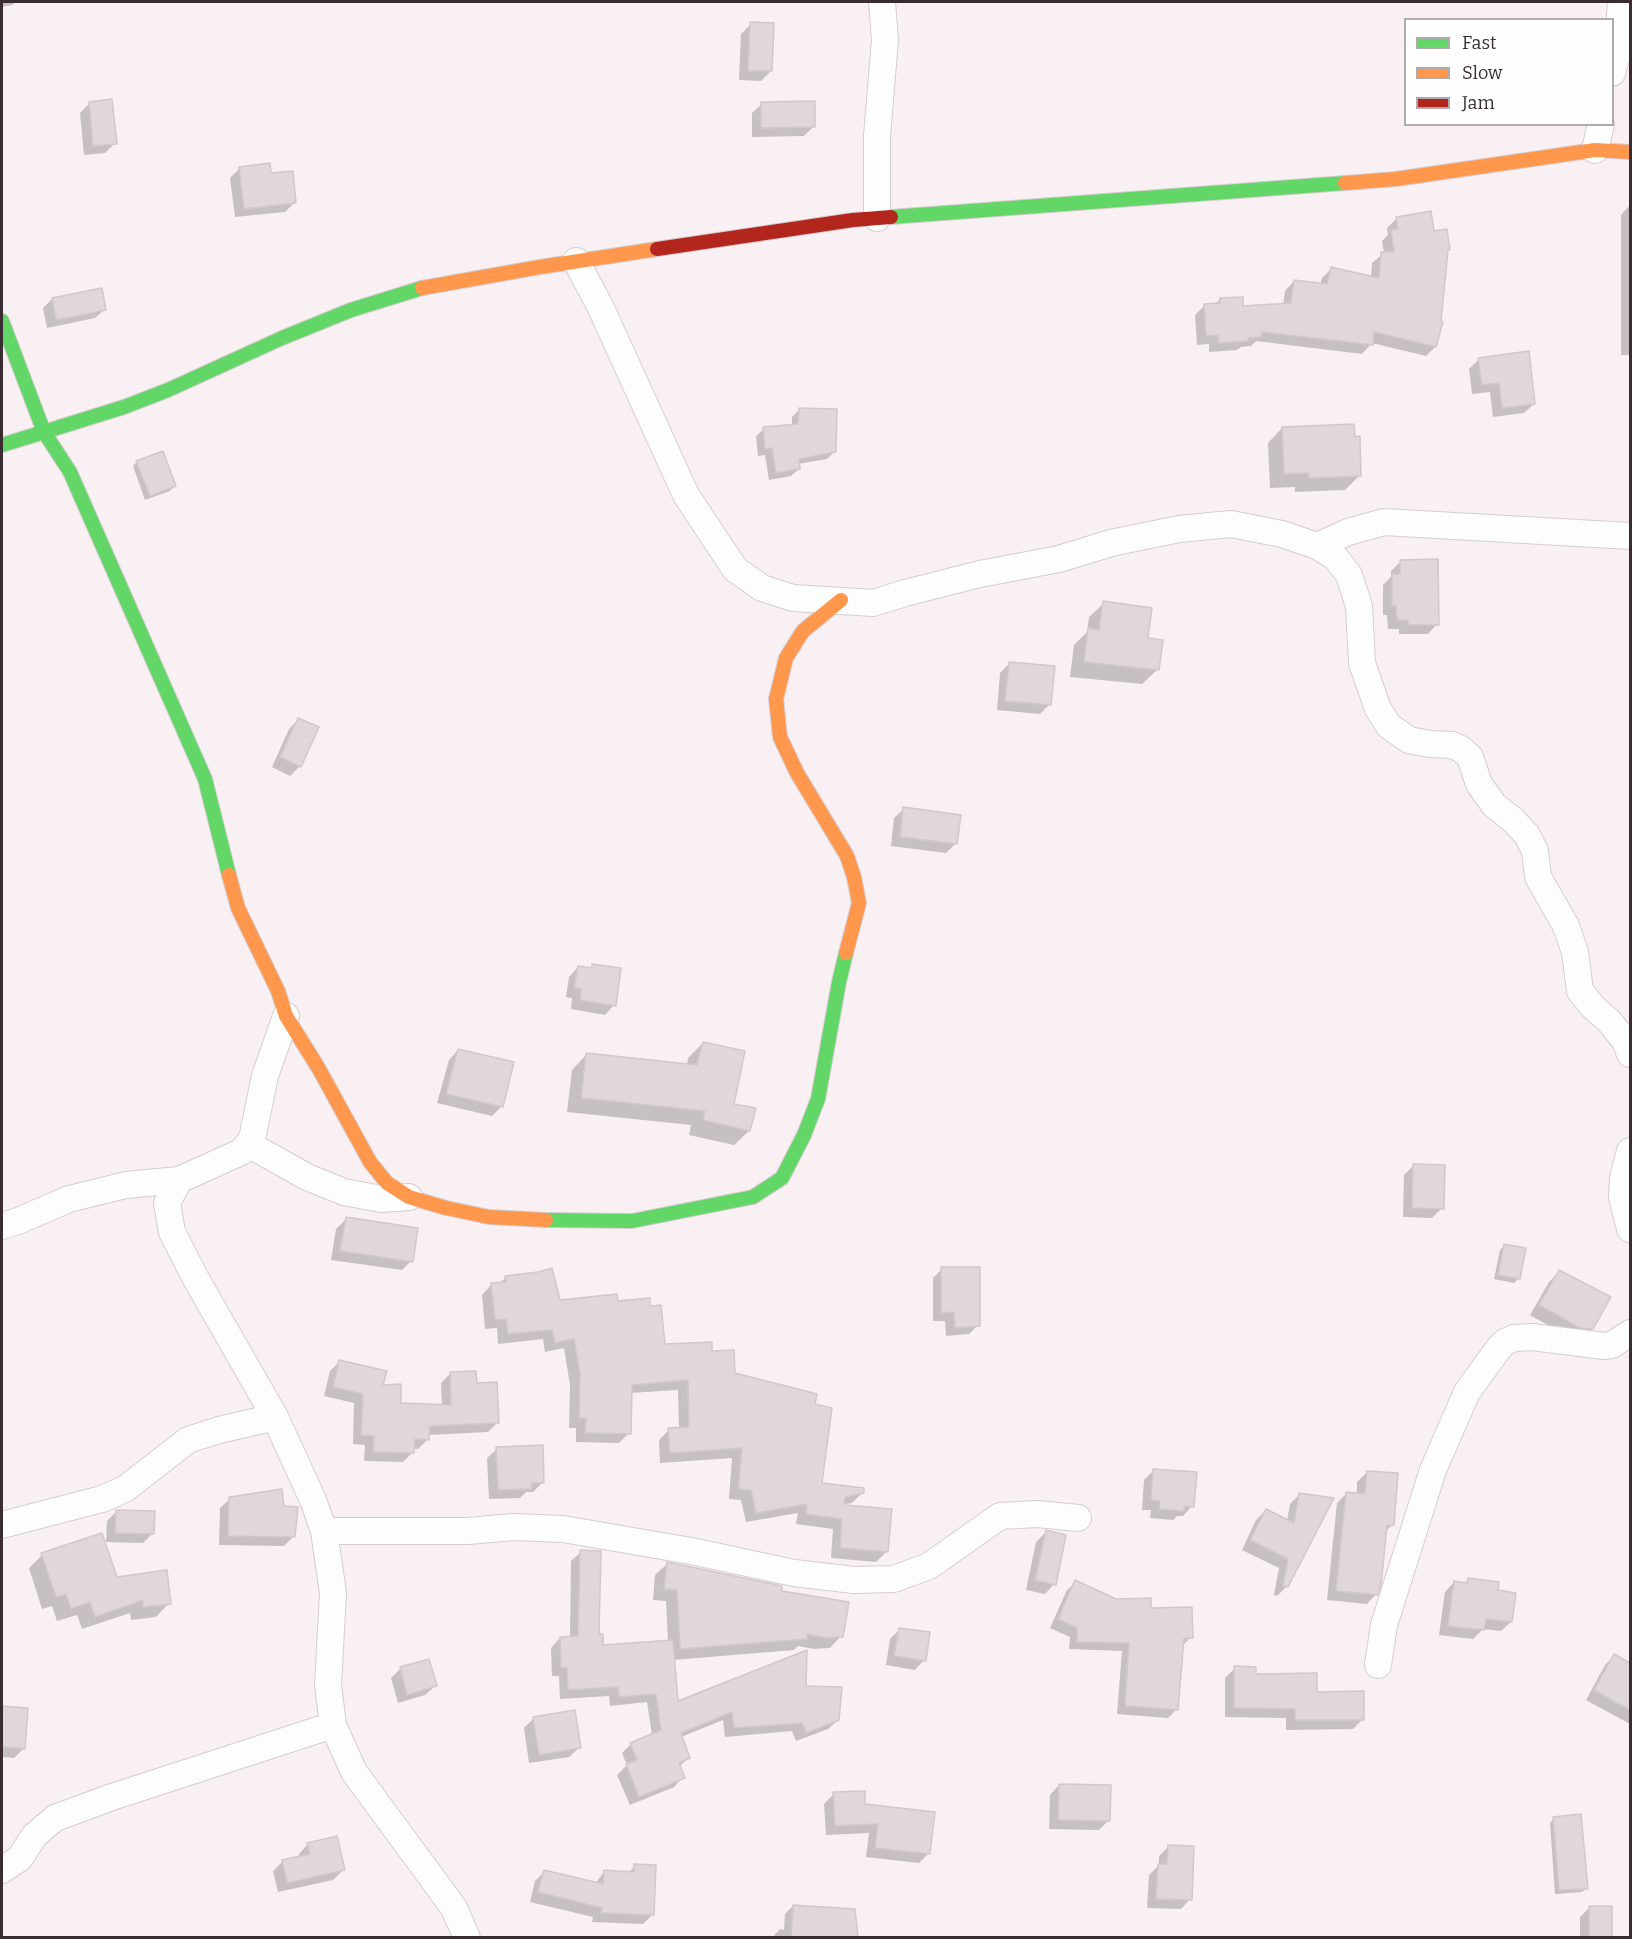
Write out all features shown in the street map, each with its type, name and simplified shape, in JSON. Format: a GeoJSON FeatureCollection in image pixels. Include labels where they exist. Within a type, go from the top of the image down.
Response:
{"type":"FeatureCollection","features":[{"type":"Feature","properties":{"kind":"street"},"geometry":{"type":"LineString","coordinates":[[877,218],[878,136],[885,40],[882,2]]}},
{"type":"Feature","properties":{"kind":"street"},"geometry":{"type":"LineString","coordinates":[[1614,65],[1621,2]]}},
{"type":"Feature","properties":{"kind":"street"},"geometry":{"type":"LineString","coordinates":[[1595,150],[1601,126]]}},
{"type":"Feature","properties":{"kind":"street"},"geometry":{"type":"LineString","coordinates":[[2,445],[168,390],[282,338],[351,310],[412,290],[576,261],[877,218],[1155,199],[1396,179],[1595,150],[1630,152]]}},
{"type":"Feature","properties":{"kind":"street"},"geometry":{"type":"LineString","coordinates":[[576,261],[600,306],[686,495],[735,569],[762,588],[793,598],[873,603],[980,574],[1059,559],[1111,543],[1179,528],[1231,524],[1282,534],[1317,546],[1335,557],[1349,574],[1359,606],[1362,663],[1378,709],[1389,726],[1409,740],[1461,748],[1470,757],[1479,784],[1494,805],[1527,835],[1535,851],[1538,877],[1566,926],[1575,952],[1580,991],[1625,1041],[1630,1054]]}},
{"type":"Feature","properties":{"kind":"street"},"geometry":{"type":"LineString","coordinates":[[2,321],[44,432],[70,472],[205,779],[238,908],[278,991],[286,1016],[319,1069],[369,1162],[387,1183],[409,1197],[489,1217],[567,1221],[632,1221],[753,1197],[782,1178],[804,1136],[818,1099],[839,982],[859,903],[847,856],[796,773],[780,737],[776,699],[786,658],[803,631],[841,600]]}},
{"type":"Feature","properties":{"kind":"street"},"geometry":{"type":"LineString","coordinates":[[1317,546],[1348,532],[1384,522],[1630,536]]}},
{"type":"Feature","properties":{"kind":"street"},"geometry":{"type":"LineString","coordinates":[[2,1226],[69,1199],[103,1190],[126,1185],[179,1180],[242,1152],[252,1139],[265,1076],[286,1016]]}},
{"type":"Feature","properties":{"kind":"street"},"geometry":{"type":"LineString","coordinates":[[248,1144],[307,1178],[344,1192],[381,1199],[409,1197]]}},
{"type":"Feature","properties":{"kind":"street"},"geometry":{"type":"LineString","coordinates":[[1630,1151],[1623,1178],[1622,1197],[1630,1229]]}},
{"type":"Feature","properties":{"kind":"street"},"geometry":{"type":"LineString","coordinates":[[179,1180],[167,1203],[172,1232],[196,1279],[275,1417],[313,1500],[324,1531],[333,1593],[328,1685],[333,1725],[354,1772],[454,1908],[467,1938]]}},
{"type":"Feature","properties":{"kind":"street"},"geometry":{"type":"LineString","coordinates":[[1378,1665],[1384,1625],[1433,1470],[1467,1392],[1499,1348],[1514,1338],[1532,1337],[1604,1346],[1612,1345],[1630,1333]]}},
{"type":"Feature","properties":{"kind":"street"},"geometry":{"type":"LineString","coordinates":[[2,1525],[102,1499],[125,1489],[188,1440],[275,1417]]}},
{"type":"Feature","properties":{"kind":"street"},"geometry":{"type":"LineString","coordinates":[[324,1531],[468,1531],[513,1527],[563,1529],[691,1551],[794,1573],[854,1580],[894,1579],[929,1566],[1000,1516],[1037,1514],[1078,1518]]}},
{"type":"Feature","properties":{"kind":"street"},"geometry":{"type":"LineString","coordinates":[[2,1870],[20,1858],[34,1836],[55,1818],[112,1797],[333,1725]]}},
{"type":"Feature","properties":{"kind":"building"},"geometry":{"type":"Polygon","coordinates":[[[750,22],[774,23],[772,71],[748,71],[750,22]]]}},
{"type":"Feature","properties":{"kind":"building"},"geometry":{"type":"Polygon","coordinates":[[[112,99],[117,144],[93,146],[89,102],[112,99]]]}},
{"type":"Feature","properties":{"kind":"building"},"geometry":{"type":"Polygon","coordinates":[[[815,101],[815,127],[761,128],[761,102],[815,101]]]}},
{"type":"Feature","properties":{"kind":"building"},"geometry":{"type":"Polygon","coordinates":[[[270,163],[271,173],[293,171],[296,203],[244,209],[239,167],[270,163]]]}},
{"type":"Feature","properties":{"kind":"building"},"geometry":{"type":"Polygon","coordinates":[[[1431,211],[1434,231],[1447,229],[1450,250],[1448,250],[1441,321],[1443,322],[1436,347],[1374,332],[1373,345],[1262,332],[1262,337],[1248,338],[1248,341],[1218,343],[1218,335],[1206,336],[1204,304],[1220,303],[1220,298],[1243,297],[1243,306],[1291,303],[1294,280],[1327,284],[1331,267],[1379,278],[1381,252],[1394,252],[1391,230],[1398,229],[1396,217],[1431,211]]]}},
{"type":"Feature","properties":{"kind":"building"},"geometry":{"type":"Polygon","coordinates":[[[102,288],[106,310],[56,320],[52,298],[102,288]]]}},
{"type":"Feature","properties":{"kind":"building"},"geometry":{"type":"Polygon","coordinates":[[[1529,351],[1535,404],[1502,408],[1499,383],[1482,385],[1478,358],[1529,351]]]}},
{"type":"Feature","properties":{"kind":"building"},"geometry":{"type":"Polygon","coordinates":[[[799,408],[837,409],[836,452],[799,459],[800,469],[776,473],[772,448],[765,449],[763,427],[798,424],[799,408]]]}},
{"type":"Feature","properties":{"kind":"building"},"geometry":{"type":"Polygon","coordinates":[[[1354,424],[1355,437],[1360,436],[1361,476],[1309,478],[1309,473],[1284,474],[1282,427],[1354,424]]]}},
{"type":"Feature","properties":{"kind":"building"},"geometry":{"type":"Polygon","coordinates":[[[163,451],[176,486],[150,496],[136,461],[163,451]]]}},
{"type":"Feature","properties":{"kind":"building"},"geometry":{"type":"Polygon","coordinates":[[[1438,559],[1439,625],[1408,625],[1408,620],[1397,620],[1396,606],[1392,606],[1392,574],[1400,574],[1400,560],[1438,559]]]}},
{"type":"Feature","properties":{"kind":"building"},"geometry":{"type":"Polygon","coordinates":[[[1103,601],[1152,608],[1148,638],[1163,640],[1159,670],[1084,662],[1088,628],[1099,630],[1103,601]]]}},
{"type":"Feature","properties":{"kind":"building"},"geometry":{"type":"Polygon","coordinates":[[[1009,662],[1055,666],[1051,705],[1005,701],[1009,662]]]}},
{"type":"Feature","properties":{"kind":"building"},"geometry":{"type":"Polygon","coordinates":[[[298,718],[319,727],[301,767],[280,757],[298,718]]]}},
{"type":"Feature","properties":{"kind":"building"},"geometry":{"type":"Polygon","coordinates":[[[903,807],[961,815],[957,844],[900,837],[903,807]]]}},
{"type":"Feature","properties":{"kind":"building"},"geometry":{"type":"Polygon","coordinates":[[[592,964],[621,968],[616,1006],[580,1000],[581,989],[574,988],[578,966],[592,968],[592,964]]]}},
{"type":"Feature","properties":{"kind":"building"},"geometry":{"type":"Polygon","coordinates":[[[703,1042],[745,1051],[734,1104],[756,1108],[750,1131],[703,1120],[705,1111],[581,1098],[586,1053],[697,1065],[703,1042]]]}},
{"type":"Feature","properties":{"kind":"building"},"geometry":{"type":"Polygon","coordinates":[[[458,1049],[514,1062],[503,1107],[446,1094],[458,1049]]]}},
{"type":"Feature","properties":{"kind":"building"},"geometry":{"type":"Polygon","coordinates":[[[1413,1164],[1445,1165],[1444,1209],[1412,1208],[1413,1164]]]}},
{"type":"Feature","properties":{"kind":"building"},"geometry":{"type":"Polygon","coordinates":[[[346,1217],[418,1228],[413,1262],[340,1251],[346,1217]]]}},
{"type":"Feature","properties":{"kind":"building"},"geometry":{"type":"Polygon","coordinates":[[[1504,1244],[1526,1248],[1520,1279],[1498,1275],[1504,1244]]]}},
{"type":"Feature","properties":{"kind":"building"},"geometry":{"type":"Polygon","coordinates":[[[941,1267],[980,1267],[980,1326],[955,1328],[954,1312],[941,1313],[941,1267]]]}},
{"type":"Feature","properties":{"kind":"building"},"geometry":{"type":"Polygon","coordinates":[[[552,1268],[560,1300],[617,1294],[618,1301],[650,1298],[650,1306],[661,1305],[665,1344],[712,1342],[712,1351],[734,1350],[735,1373],[817,1394],[815,1404],[832,1408],[822,1483],[864,1488],[864,1493],[845,1497],[844,1505],[892,1509],[888,1552],[840,1548],[842,1519],[806,1514],[807,1504],[756,1513],[751,1490],[738,1489],[742,1448],[670,1453],[668,1428],[689,1427],[688,1380],[632,1385],[631,1434],[585,1433],[586,1418],[579,1418],[580,1374],[574,1339],[555,1343],[552,1330],[508,1334],[506,1319],[495,1320],[491,1283],[506,1282],[505,1276],[552,1268]]]}},
{"type":"Feature","properties":{"kind":"building"},"geometry":{"type":"Polygon","coordinates":[[[1559,1270],[1611,1297],[1593,1329],[1580,1328],[1539,1305],[1559,1270]]]}},
{"type":"Feature","properties":{"kind":"building"},"geometry":{"type":"Polygon","coordinates":[[[339,1360],[387,1371],[383,1385],[401,1384],[401,1403],[451,1405],[450,1372],[476,1371],[477,1383],[497,1382],[499,1423],[430,1426],[429,1440],[415,1439],[414,1453],[373,1452],[374,1436],[361,1435],[363,1394],[333,1387],[339,1360]]]}},
{"type":"Feature","properties":{"kind":"building"},"geometry":{"type":"Polygon","coordinates":[[[543,1445],[544,1483],[531,1483],[532,1489],[498,1490],[496,1447],[543,1445]]]}},
{"type":"Feature","properties":{"kind":"building"},"geometry":{"type":"Polygon","coordinates":[[[1153,1469],[1197,1472],[1194,1507],[1184,1506],[1184,1511],[1159,1509],[1160,1501],[1151,1500],[1153,1469]]]}},
{"type":"Feature","properties":{"kind":"building"},"geometry":{"type":"Polygon","coordinates":[[[1367,1471],[1398,1473],[1394,1525],[1387,1525],[1378,1595],[1336,1591],[1346,1492],[1365,1494],[1367,1471]]]}},
{"type":"Feature","properties":{"kind":"building"},"geometry":{"type":"Polygon","coordinates":[[[282,1489],[284,1506],[298,1507],[295,1537],[228,1536],[229,1497],[282,1489]]]}},
{"type":"Feature","properties":{"kind":"building"},"geometry":{"type":"Polygon","coordinates":[[[1299,1493],[1334,1498],[1288,1587],[1283,1586],[1288,1559],[1250,1540],[1266,1509],[1294,1523],[1299,1493]]]}},
{"type":"Feature","properties":{"kind":"building"},"geometry":{"type":"Polygon","coordinates":[[[116,1510],[155,1511],[154,1534],[115,1533],[116,1510]]]}},
{"type":"Feature","properties":{"kind":"building"},"geometry":{"type":"Polygon","coordinates":[[[1046,1530],[1066,1535],[1056,1585],[1035,1580],[1046,1530]]]}},
{"type":"Feature","properties":{"kind":"building"},"geometry":{"type":"Polygon","coordinates":[[[102,1533],[117,1577],[167,1570],[171,1604],[143,1607],[143,1600],[95,1617],[90,1602],[71,1609],[66,1594],[56,1597],[41,1553],[102,1533]]]}},
{"type":"Feature","properties":{"kind":"building"},"geometry":{"type":"Polygon","coordinates":[[[580,1550],[601,1551],[599,1634],[603,1634],[603,1645],[673,1640],[678,1701],[807,1650],[806,1686],[842,1687],[839,1720],[806,1733],[802,1723],[734,1728],[732,1712],[681,1733],[690,1758],[679,1763],[685,1778],[639,1797],[626,1764],[637,1760],[630,1743],[661,1730],[656,1694],[619,1697],[618,1687],[568,1690],[567,1668],[561,1667],[560,1637],[578,1636],[580,1550]]]}},
{"type":"Feature","properties":{"kind":"building"},"geometry":{"type":"Polygon","coordinates":[[[667,1562],[782,1586],[782,1591],[849,1602],[843,1637],[826,1638],[807,1634],[807,1639],[680,1649],[677,1590],[664,1589],[667,1562]]]}},
{"type":"Feature","properties":{"kind":"building"},"geometry":{"type":"Polygon","coordinates":[[[1468,1578],[1499,1582],[1498,1590],[1516,1593],[1512,1622],[1486,1619],[1484,1630],[1448,1626],[1454,1581],[1467,1583],[1468,1578]]]}},
{"type":"Feature","properties":{"kind":"building"},"geometry":{"type":"Polygon","coordinates":[[[1075,1580],[1116,1599],[1151,1598],[1151,1608],[1192,1607],[1193,1638],[1184,1638],[1178,1710],[1125,1706],[1129,1643],[1077,1642],[1077,1628],[1058,1619],[1075,1580]]]}},
{"type":"Feature","properties":{"kind":"building"},"geometry":{"type":"Polygon","coordinates":[[[899,1628],[930,1632],[926,1661],[894,1656],[899,1628]]]}},
{"type":"Feature","properties":{"kind":"building"},"geometry":{"type":"Polygon","coordinates":[[[1614,1654],[1630,1663],[1630,1710],[1594,1690],[1614,1654]]]}},
{"type":"Feature","properties":{"kind":"building"},"geometry":{"type":"Polygon","coordinates":[[[429,1659],[437,1686],[407,1695],[400,1667],[429,1659]]]}},
{"type":"Feature","properties":{"kind":"building"},"geometry":{"type":"Polygon","coordinates":[[[1234,1666],[1256,1667],[1256,1674],[1317,1673],[1317,1692],[1364,1691],[1364,1720],[1295,1720],[1295,1709],[1234,1708],[1234,1666]]]}},
{"type":"Feature","properties":{"kind":"building"},"geometry":{"type":"Polygon","coordinates":[[[2,1706],[28,1708],[25,1749],[2,1747],[2,1706]]]}},
{"type":"Feature","properties":{"kind":"building"},"geometry":{"type":"Polygon","coordinates":[[[575,1710],[581,1748],[539,1755],[533,1717],[575,1710]]]}},
{"type":"Feature","properties":{"kind":"building"},"geometry":{"type":"Polygon","coordinates":[[[1059,1784],[1111,1785],[1110,1821],[1058,1820],[1059,1784]]]}},
{"type":"Feature","properties":{"kind":"building"},"geometry":{"type":"Polygon","coordinates":[[[865,1791],[865,1804],[935,1812],[930,1854],[875,1848],[878,1824],[835,1826],[833,1792],[865,1791]]]}},
{"type":"Feature","properties":{"kind":"building"},"geometry":{"type":"Polygon","coordinates":[[[1581,1814],[1588,1889],[1559,1890],[1553,1817],[1581,1814]]]}},
{"type":"Feature","properties":{"kind":"building"},"geometry":{"type":"Polygon","coordinates":[[[337,1836],[345,1870],[287,1883],[282,1860],[310,1854],[307,1843],[337,1836]]]}},
{"type":"Feature","properties":{"kind":"building"},"geometry":{"type":"Polygon","coordinates":[[[1168,1845],[1194,1846],[1192,1900],[1156,1899],[1158,1864],[1167,1864],[1168,1845]]]}},
{"type":"Feature","properties":{"kind":"building"},"geometry":{"type":"Polygon","coordinates":[[[634,1864],[656,1865],[654,1915],[601,1913],[602,1908],[538,1892],[544,1870],[603,1884],[604,1870],[634,1872],[634,1864]]]}},
{"type":"Feature","properties":{"kind":"building"},"geometry":{"type":"Polygon","coordinates":[[[793,1905],[855,1909],[858,1938],[791,1938],[793,1905]]]}},
{"type":"Feature","properties":{"kind":"building"},"geometry":{"type":"Polygon","coordinates":[[[1589,1906],[1612,1906],[1612,1938],[1589,1938],[1589,1906]]]}},
{"type":"Feature","properties":{"kind":"traffic: fast"},"geometry":{"type":"LineString","coordinates":[[891,217],[1345,183]]}},
{"type":"Feature","properties":{"kind":"traffic: fast"},"geometry":{"type":"LineString","coordinates":[[2,445],[124,407],[351,310],[422,288]]}},
{"type":"Feature","properties":{"kind":"traffic: fast"},"geometry":{"type":"LineString","coordinates":[[2,321],[44,432],[70,472],[205,779],[229,875]]}},
{"type":"Feature","properties":{"kind":"traffic: fast"},"geometry":{"type":"LineString","coordinates":[[546,1220],[632,1221],[753,1197],[782,1178],[804,1135],[818,1099],[846,953]]}},
{"type":"Feature","properties":{"kind":"traffic: slow"},"geometry":{"type":"LineString","coordinates":[[1345,183],[1396,179],[1595,150],[1630,152]]}},
{"type":"Feature","properties":{"kind":"traffic: slow"},"geometry":{"type":"LineString","coordinates":[[422,288],[657,249]]}},
{"type":"Feature","properties":{"kind":"traffic: slow"},"geometry":{"type":"LineString","coordinates":[[841,600],[803,631],[786,658],[776,699],[780,737],[797,773],[847,856],[854,877],[859,903],[846,953]]}},
{"type":"Feature","properties":{"kind":"traffic: slow"},"geometry":{"type":"LineString","coordinates":[[229,875],[238,908],[278,991],[286,1016],[319,1069],[370,1162],[387,1183],[409,1197],[446,1208],[489,1217],[546,1220]]}},
{"type":"Feature","properties":{"kind":"traffic: jam"},"geometry":{"type":"LineString","coordinates":[[657,249],[853,220],[891,217]]}}]}
